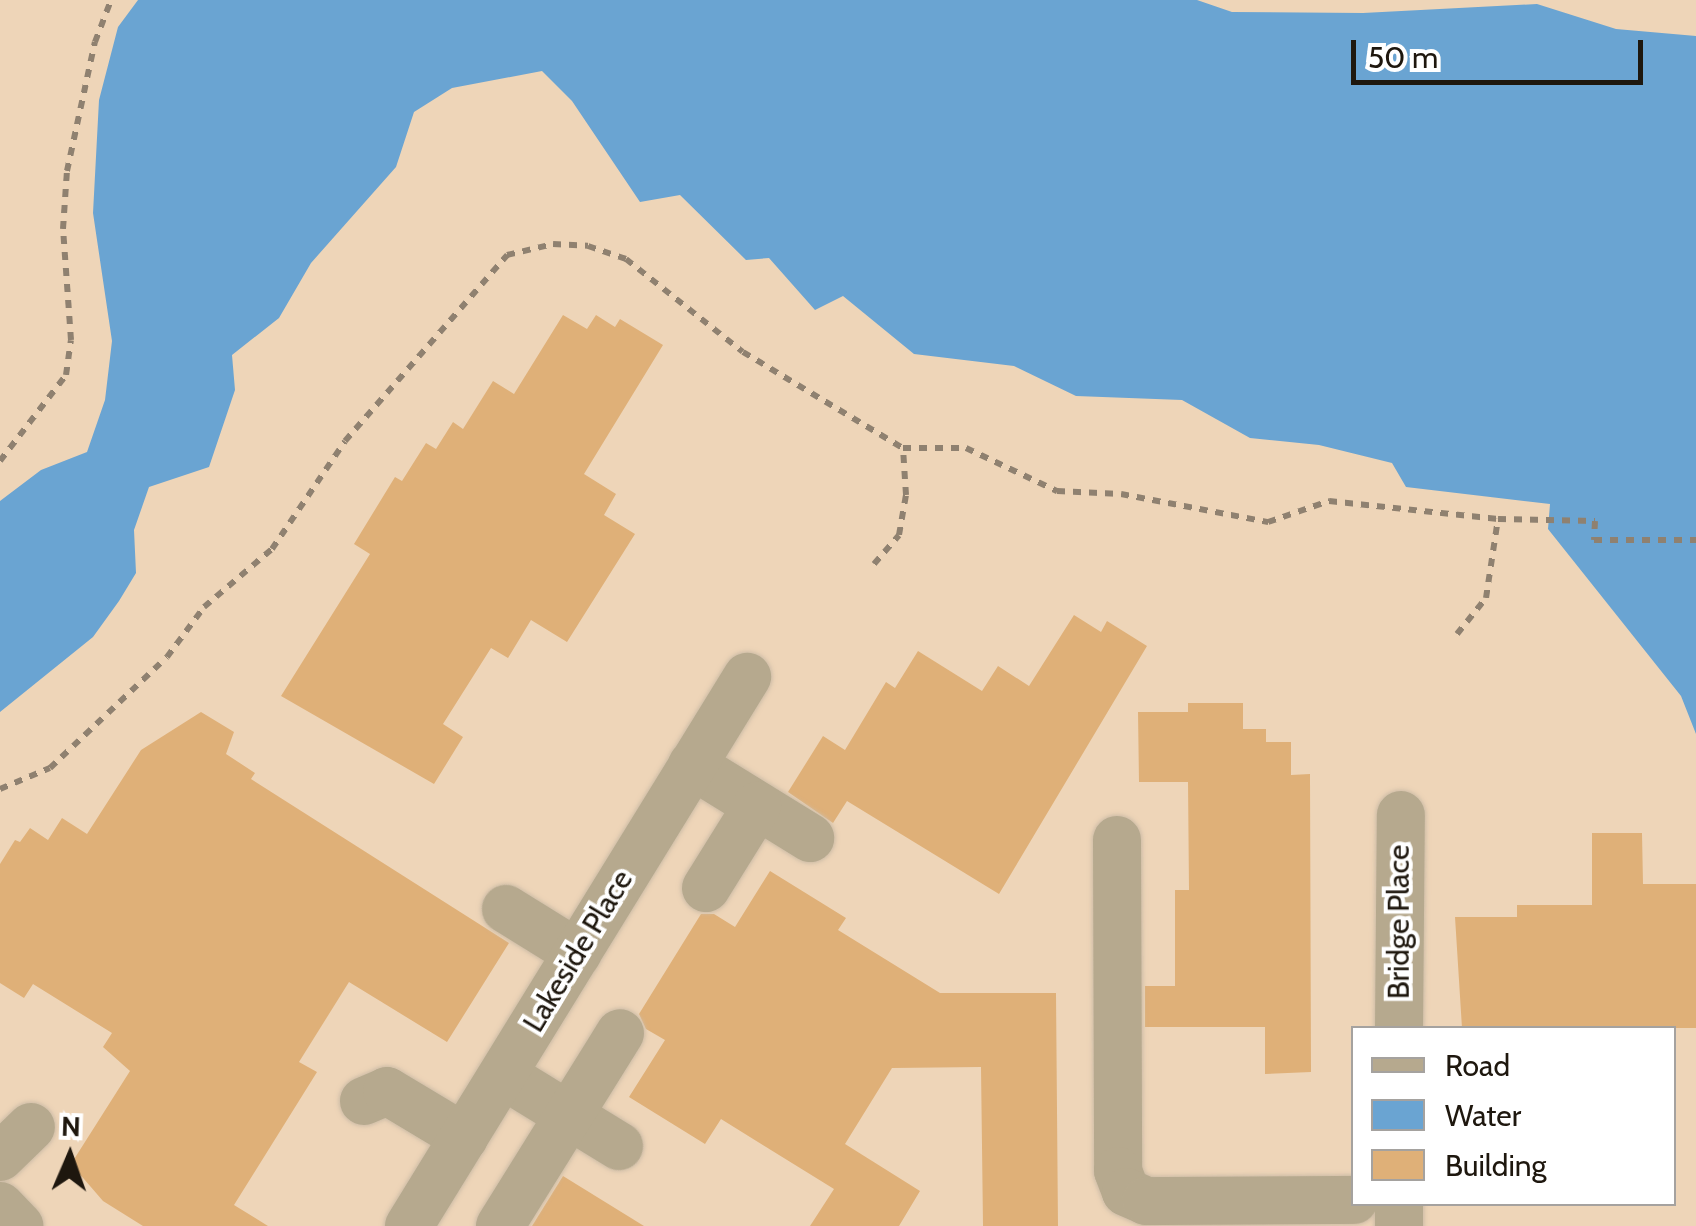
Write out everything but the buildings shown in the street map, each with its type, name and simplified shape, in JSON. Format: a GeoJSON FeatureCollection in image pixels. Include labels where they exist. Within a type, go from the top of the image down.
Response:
{"type":"FeatureCollection","features":[{"type":"Feature","properties":{"kind":"street","name":"Lakeside Place"},"geometry":{"type":"LineString","coordinates":[[409,1226],[747,677]]}},
{"type":"Feature","properties":{"kind":"street"},"geometry":{"type":"LineString","coordinates":[[692,765],[810,838]]}},
{"type":"Feature","properties":{"kind":"street"},"geometry":{"type":"LineString","coordinates":[[706,888],[758,806]]}},
{"type":"Feature","properties":{"kind":"street","name":"Bridge Place"},"geometry":{"type":"LineString","coordinates":[[1399,1026],[1400,815]]}},
{"type":"Feature","properties":{"kind":"street"},"geometry":{"type":"LineString","coordinates":[[1117,840],[1118,1171],[1126,1192],[1146,1201],[1351,1200]]}},
{"type":"Feature","properties":{"kind":"street"},"geometry":{"type":"LineString","coordinates":[[506,909],[576,953]]}},
{"type":"Feature","properties":{"kind":"street"},"geometry":{"type":"LineString","coordinates":[[500,1226],[620,1033]]}},
{"type":"Feature","properties":{"kind":"street"},"geometry":{"type":"LineString","coordinates":[[503,1075],[619,1146]]}},
{"type":"Feature","properties":{"kind":"street"},"geometry":{"type":"LineString","coordinates":[[364,1101],[387,1091],[464,1137]]}},
{"type":"Feature","properties":{"kind":"street"},"geometry":{"type":"LineString","coordinates":[[0,1206],[19,1226]]}},
{"type":"Feature","properties":{"kind":"path"},"geometry":{"type":"LineString","coordinates":[[0,461],[66,375],[71,340],[63,229],[67,171],[95,42],[111,0]]}},
{"type":"Feature","properties":{"kind":"path"},"geometry":{"type":"LineString","coordinates":[[0,789],[50,768],[167,657],[204,607],[272,549],[345,441],[507,255],[552,244],[588,246],[626,259],[743,352],[903,448],[966,448],[1057,492],[1121,494],[1268,522],[1328,501],[1498,518],[1594,521],[1594,540],[1696,540]]}},
{"type":"Feature","properties":{"kind":"path"},"geometry":{"type":"LineString","coordinates":[[874,564],[898,535],[906,495],[903,448]]}},
{"type":"Feature","properties":{"kind":"path"},"geometry":{"type":"LineString","coordinates":[[1457,634],[1486,598],[1498,518]]}},
{"type":"Feature","properties":{"kind":"shaded area"},"geometry":{"type":"Polygon","coordinates":[[[0,0],[1696,0],[1696,1226],[0,1226],[0,0]]]}},
{"type":"Feature","properties":{"kind":"water"},"geometry":{"type":"Polygon","coordinates":[[[138,0],[1197,0],[1232,12],[1363,13],[1537,4],[1616,29],[1696,36],[1696,734],[1681,696],[1548,529],[1550,504],[1406,487],[1392,463],[1319,445],[1250,438],[1182,400],[1076,396],[1014,366],[914,354],[843,296],[815,310],[769,258],[746,260],[680,195],[640,202],[572,101],[542,71],[452,88],[414,112],[396,167],[311,263],[279,318],[232,355],[235,390],[209,467],[149,487],[134,530],[136,573],[119,601],[93,637],[0,712],[0,501],[41,470],[87,452],[105,400],[112,341],[93,213],[99,100],[118,27],[138,0]]]}}]}
